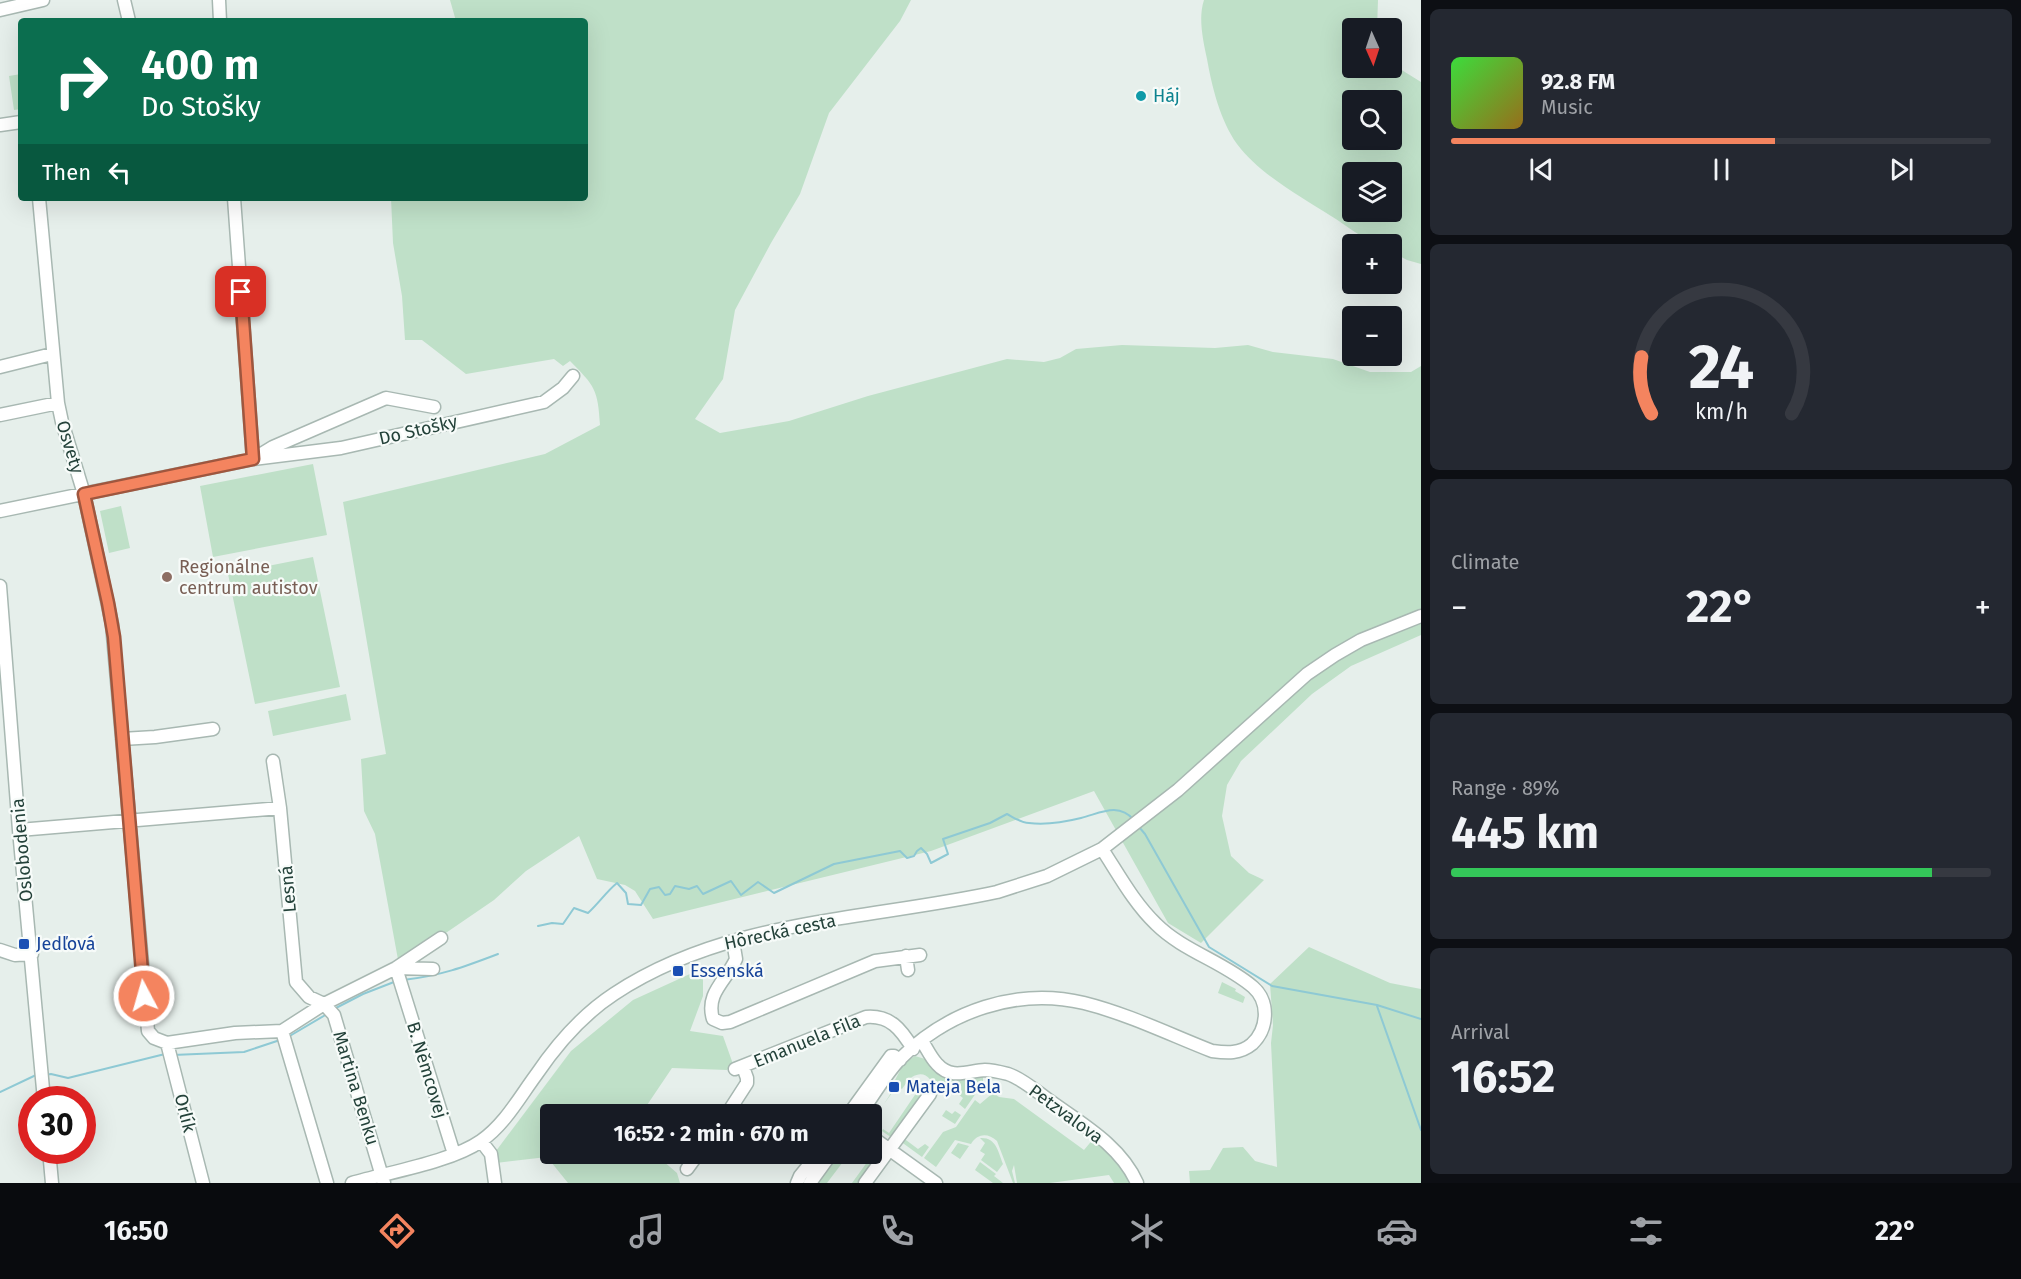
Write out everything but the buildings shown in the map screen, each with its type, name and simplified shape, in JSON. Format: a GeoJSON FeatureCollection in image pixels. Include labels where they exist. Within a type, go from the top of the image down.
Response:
{"type":"FeatureCollection","features":[{"type":"Feature","properties":{"kind":"street"},"geometry":{"type":"LineString","coordinates":[[0,10],[43,0]]}},
{"type":"Feature","properties":{"kind":"street"},"geometry":{"type":"LineString","coordinates":[[124,0],[128,18]]}},
{"type":"Feature","properties":{"kind":"street"},"geometry":{"type":"LineString","coordinates":[[219,0],[220,18]]}},
{"type":"Feature","properties":{"kind":"street"},"geometry":{"type":"LineString","coordinates":[[0,125],[18,122]]}},
{"type":"Feature","properties":{"kind":"street","name":"Osvety"},"geometry":{"type":"LineString","coordinates":[[39,201],[58,403],[84,494],[111,617],[148,1030],[169,1051]]}},
{"type":"Feature","properties":{"kind":"street"},"geometry":{"type":"LineString","coordinates":[[234,201],[253,459]]}},
{"type":"Feature","properties":{"kind":"street"},"geometry":{"type":"LineString","coordinates":[[0,367],[52,354]]}},
{"type":"Feature","properties":{"kind":"street","name":"Do Stošky"},"geometry":{"type":"LineString","coordinates":[[0,511],[253,459],[341,448],[544,402],[573,376]]}},
{"type":"Feature","properties":{"kind":"street","name":"Do Stošky"},"geometry":{"type":"LineString","coordinates":[[253,459],[273,447],[386,398],[434,407]]}},
{"type":"Feature","properties":{"kind":"street","name":"Osvety"},"geometry":{"type":"LineString","coordinates":[[0,415],[58,403]]}},
{"type":"Feature","properties":{"kind":"street","name":"Oslobodenia"},"geometry":{"type":"LineString","coordinates":[[0,586],[19,830],[43,1086]]}},
{"type":"Feature","properties":{"kind":"street","name":"Hôrecká cesta"},"geometry":{"type":"LineString","coordinates":[[352,1183],[383,1179],[454,1154],[481,1141],[505,1119],[560,1043],[592,1010],[614,994],[646,976],[695,954],[733,941],[795,926],[962,900],[997,892],[1047,876],[1102,849],[1178,790],[1307,674],[1361,640],[1421,616]]}},
{"type":"Feature","properties":{"kind":"street"},"geometry":{"type":"LineString","coordinates":[[122,739],[213,729]]}},
{"type":"Feature","properties":{"kind":"street","name":"Lesná"},"geometry":{"type":"LineString","coordinates":[[273,761],[280,808],[296,982],[309,997],[329,1009]]}},
{"type":"Feature","properties":{"kind":"street"},"geometry":{"type":"LineString","coordinates":[[19,830],[280,808]]}},
{"type":"Feature","properties":{"kind":"street"},"geometry":{"type":"LineString","coordinates":[[867,1104],[900,1060],[937,1030],[951,1021],[986,1006],[1013,1000],[1048,998],[1084,1003],[1212,1051],[1235,1053],[1256,1039],[1265,1018],[1265,1010],[1259,994],[1238,976],[1205,958],[1158,926],[1135,900],[1102,849]]}},
{"type":"Feature","properties":{"kind":"street"},"geometry":{"type":"LineString","coordinates":[[398,977],[441,938]]}},
{"type":"Feature","properties":{"kind":"street"},"geometry":{"type":"LineString","coordinates":[[733,941],[736,959],[717,986],[713,1001],[713,1019],[722,1023],[730,1022],[875,961],[920,955]]}},
{"type":"Feature","properties":{"kind":"street"},"geometry":{"type":"LineString","coordinates":[[0,951],[15,955],[32,954]]}},
{"type":"Feature","properties":{"kind":"street"},"geometry":{"type":"LineString","coordinates":[[906,956],[908,969]]}},
{"type":"Feature","properties":{"kind":"street"},"geometry":{"type":"LineString","coordinates":[[169,1051],[235,1033],[283,1036],[329,1009],[398,977],[433,969]]}},
{"type":"Feature","properties":{"kind":"street","name":"B. Němcovej"},"geometry":{"type":"LineString","coordinates":[[398,977],[454,1154]]}},
{"type":"Feature","properties":{"kind":"street","name":"Martina Benku"},"geometry":{"type":"LineString","coordinates":[[329,1009],[383,1179]]}},
{"type":"Feature","properties":{"kind":"street","name":"Emanuela Fila"},"geometry":{"type":"LineString","coordinates":[[733,1104],[747,1083],[747,1078],[739,1068],[866,1017],[882,1017],[917,1045]]}},
{"type":"Feature","properties":{"kind":"street","name":"Emanuela Fila"},"geometry":{"type":"LineString","coordinates":[[902,1031],[921,1034],[937,1030]]}},
{"type":"Feature","properties":{"kind":"street"},"geometry":{"type":"LineString","coordinates":[[283,1036],[327,1183]]}},
{"type":"Feature","properties":{"kind":"street","name":"Petzvalova"},"geometry":{"type":"LineString","coordinates":[[917,1045],[937,1065],[949,1073],[959,1075],[984,1070],[994,1071],[1008,1074],[1026,1084],[1108,1144],[1127,1166],[1137,1183]]}},
{"type":"Feature","properties":{"kind":"street","name":"Orlík"},"geometry":{"type":"LineString","coordinates":[[169,1051],[203,1183]]}},
{"type":"Feature","properties":{"kind":"street"},"geometry":{"type":"LineString","coordinates":[[856,1104],[891,1056],[900,1060]]}},
{"type":"Feature","properties":{"kind":"street"},"geometry":{"type":"LineString","coordinates":[[865,1183],[930,1094]]}},
{"type":"Feature","properties":{"kind":"street"},"geometry":{"type":"LineString","coordinates":[[481,1141],[491,1154],[495,1183]]}},
{"type":"Feature","properties":{"kind":"street"},"geometry":{"type":"LineString","coordinates":[[882,1145],[936,1183]]}},
{"type":"Feature","properties":{"kind":"street"},"geometry":{"type":"LineString","coordinates":[[50,1164],[52,1183]]}},
{"type":"Feature","properties":{"kind":"street"},"geometry":{"type":"LineString","coordinates":[[687,1169],[691,1164]]}},
{"type":"Feature","properties":{"kind":"street"},"geometry":{"type":"LineString","coordinates":[[797,1183],[810,1164]]}},
{"type":"Feature","properties":{"kind":"street"},"geometry":{"type":"LineString","coordinates":[[810,1183],[824,1164]]}},
{"type":"Feature","properties":{"kind":"green space"},"geometry":{"type":"Polygon","coordinates":[[[450,0],[911,0],[900,21],[829,113],[800,194],[735,310],[723,379],[695,419],[720,433],[789,421],[868,396],[1007,359],[1044,362],[1060,358],[1076,349],[1122,345],[1215,348],[1248,345],[1273,352],[1333,359],[1342,362],[1342,366],[1353,366],[1370,372],[1411,372],[1421,366],[1421,635],[1351,666],[1312,694],[1241,761],[1227,785],[1222,816],[1231,856],[1249,873],[1264,880],[1201,943],[1168,923],[1094,791],[931,851],[653,919],[635,891],[625,885],[597,879],[579,836],[526,871],[494,900],[399,965],[375,834],[364,811],[361,759],[386,754],[343,502],[545,454],[600,425],[594,389],[570,361],[563,366],[554,359],[466,374],[422,340],[405,340],[402,296],[393,243],[391,201],[588,201],[588,18],[455,18],[450,0]]]}},
{"type":"Feature","properties":{"kind":"green space"},"geometry":{"type":"Polygon","coordinates":[[[1204,0],[1378,0],[1377,18],[1342,18],[1342,78],[1402,78],[1402,70],[1421,82],[1421,264],[1402,257],[1402,234],[1358,234],[1281,184],[1246,155],[1231,135],[1218,103],[1211,81],[1201,22],[1204,0]]]}},
{"type":"Feature","properties":{"kind":"green space"},"geometry":{"type":"Polygon","coordinates":[[[18,74],[18,109],[14,110],[9,76],[18,74]]]}},
{"type":"Feature","properties":{"kind":"green space"},"geometry":{"type":"Polygon","coordinates":[[[313,464],[327,535],[213,557],[200,486],[313,464]]]}},
{"type":"Feature","properties":{"kind":"green space"},"geometry":{"type":"Polygon","coordinates":[[[121,506],[130,548],[109,553],[100,511],[121,506]]]}},
{"type":"Feature","properties":{"kind":"green space"},"geometry":{"type":"Polygon","coordinates":[[[313,557],[340,687],[255,704],[228,574],[313,557]]]}},
{"type":"Feature","properties":{"kind":"green space"},"geometry":{"type":"Polygon","coordinates":[[[346,694],[351,720],[273,736],[268,711],[346,694]]]}},
{"type":"Feature","properties":{"kind":"green space"},"geometry":{"type":"Polygon","coordinates":[[[1309,947],[1390,983],[1421,989],[1421,1183],[1190,1183],[1189,1171],[1210,1170],[1223,1148],[1243,1147],[1255,1161],[1277,1167],[1270,984],[1309,947]]]}},
{"type":"Feature","properties":{"kind":"green space"},"geometry":{"type":"Polygon","coordinates":[[[703,968],[703,996],[690,1031],[723,1036],[733,1064],[727,1070],[672,1068],[648,1104],[540,1104],[540,1158],[496,1163],[493,1155],[571,1051],[633,1000],[703,968]]]}},
{"type":"Feature","properties":{"kind":"green space"},"geometry":{"type":"Polygon","coordinates":[[[1222,982],[1245,997],[1243,1003],[1218,993],[1222,982]]]}},
{"type":"Feature","properties":{"kind":"green space"},"geometry":{"type":"Polygon","coordinates":[[[915,1056],[925,1059],[937,1070],[983,1073],[983,1083],[965,1109],[959,1104],[963,1098],[950,1088],[932,1095],[933,1085],[926,1075],[922,1074],[911,1078],[902,1089],[897,1086],[884,1104],[898,1082],[895,1080],[904,1063],[915,1056]]]}},
{"type":"Feature","properties":{"kind":"green space"},"geometry":{"type":"Polygon","coordinates":[[[917,1082],[926,1083],[929,1089],[892,1138],[882,1131],[883,1129],[889,1133],[921,1086],[917,1082]]]}},
{"type":"Feature","properties":{"kind":"green space"},"geometry":{"type":"Polygon","coordinates":[[[993,1093],[999,1097],[1014,1099],[1084,1150],[1094,1138],[1109,1151],[1133,1183],[1114,1183],[1109,1175],[1050,1183],[1017,1183],[1014,1165],[1012,1171],[1015,1183],[1013,1183],[997,1141],[987,1136],[980,1136],[971,1144],[955,1140],[936,1167],[924,1158],[943,1132],[956,1127],[975,1100],[980,1104],[993,1093]]]}},
{"type":"Feature","properties":{"kind":"green space"},"geometry":{"type":"Polygon","coordinates":[[[946,1110],[952,1114],[955,1111],[961,1115],[955,1124],[942,1116],[946,1110]]]}},
{"type":"Feature","properties":{"kind":"green space"},"geometry":{"type":"Polygon","coordinates":[[[902,1137],[918,1149],[925,1144],[929,1147],[922,1157],[900,1141],[902,1137]]]}},
{"type":"Feature","properties":{"kind":"green space"},"geometry":{"type":"Polygon","coordinates":[[[980,1138],[993,1142],[998,1150],[1003,1164],[997,1172],[981,1160],[985,1154],[980,1151],[985,1143],[980,1138]]]}},
{"type":"Feature","properties":{"kind":"green space"},"geometry":{"type":"Polygon","coordinates":[[[958,1143],[969,1146],[960,1159],[951,1153],[958,1143]]]}},
{"type":"Feature","properties":{"kind":"green space"},"geometry":{"type":"Polygon","coordinates":[[[980,1162],[996,1174],[994,1176],[1003,1183],[993,1183],[975,1170],[980,1162]]]}},
{"type":"Feature","properties":{"kind":"green space"},"geometry":{"type":"Polygon","coordinates":[[[553,1164],[667,1164],[677,1173],[680,1183],[568,1183],[553,1164]]]}},
{"type":"Feature","properties":{"kind":"green space"},"geometry":{"type":"Polygon","coordinates":[[[831,1164],[841,1164],[827,1183],[817,1183],[831,1164]]]}},
{"type":"Feature","properties":{"kind":"green space"},"geometry":{"type":"Polygon","coordinates":[[[866,1164],[874,1164],[862,1183],[852,1183],[866,1164]]]}},
{"type":"Feature","properties":{"kind":"waterway"},"geometry":{"type":"LineString","coordinates":[[538,926],[552,923],[563,924],[574,908],[588,913],[617,883],[626,893],[628,904],[641,905],[650,889],[659,887],[665,895],[670,894],[675,886],[689,889],[697,886],[703,894],[731,881],[741,895],[758,882],[774,893],[834,864],[900,851],[907,858],[914,856],[921,848],[931,863],[948,854],[943,839],[990,823],[1007,814],[1023,822],[1042,824],[1069,821],[1115,810],[1122,811],[1134,820]]}},
{"type":"Feature","properties":{"kind":"waterway"},"geometry":{"type":"LineString","coordinates":[[1139,827],[1209,947],[1272,986],[1377,1005],[1421,1019]]}},
{"type":"Feature","properties":{"kind":"waterway"},"geometry":{"type":"LineString","coordinates":[[403,980],[452,970],[498,954]]}},
{"type":"Feature","properties":{"kind":"waterway"},"geometry":{"type":"LineString","coordinates":[[334,1009],[394,982]]}},
{"type":"Feature","properties":{"kind":"waterway"},"geometry":{"type":"LineString","coordinates":[[1377,1006],[1421,1130]]}},
{"type":"Feature","properties":{"kind":"waterway"},"geometry":{"type":"LineString","coordinates":[[288,1037],[327,1014]]}},
{"type":"Feature","properties":{"kind":"waterway"},"geometry":{"type":"LineString","coordinates":[[173,1055],[244,1052],[280,1040]]}},
{"type":"Feature","properties":{"kind":"waterway"},"geometry":{"type":"LineString","coordinates":[[45,1075],[68,1078],[165,1054]]}},
{"type":"Feature","properties":{"kind":"waterway"},"geometry":{"type":"LineString","coordinates":[[0,1092],[36,1075]]}},
{"type":"Feature","properties":{"kind":"place","name":"Háj"},"geometry":{"type":"Point","coordinates":[1141,96]}},
{"type":"Feature","properties":{"kind":"place","name":"Regionálne centrum autistov"},"geometry":{"type":"Point","coordinates":[167,577]}},
{"type":"Feature","properties":{"kind":"place","name":"Jedľová"},"geometry":{"type":"Point","coordinates":[24,944]}},
{"type":"Feature","properties":{"kind":"place","name":"Essenská"},"geometry":{"type":"Point","coordinates":[678,971]}},
{"type":"Feature","properties":{"kind":"place","name":"Mateja Bela"},"geometry":{"type":"Point","coordinates":[894,1087]}},
{"type":"Feature","properties":{"kind":"route"},"geometry":{"type":"LineString","coordinates":[[144,996],[114,637],[84,494],[253,459],[241,292]]}}]}
